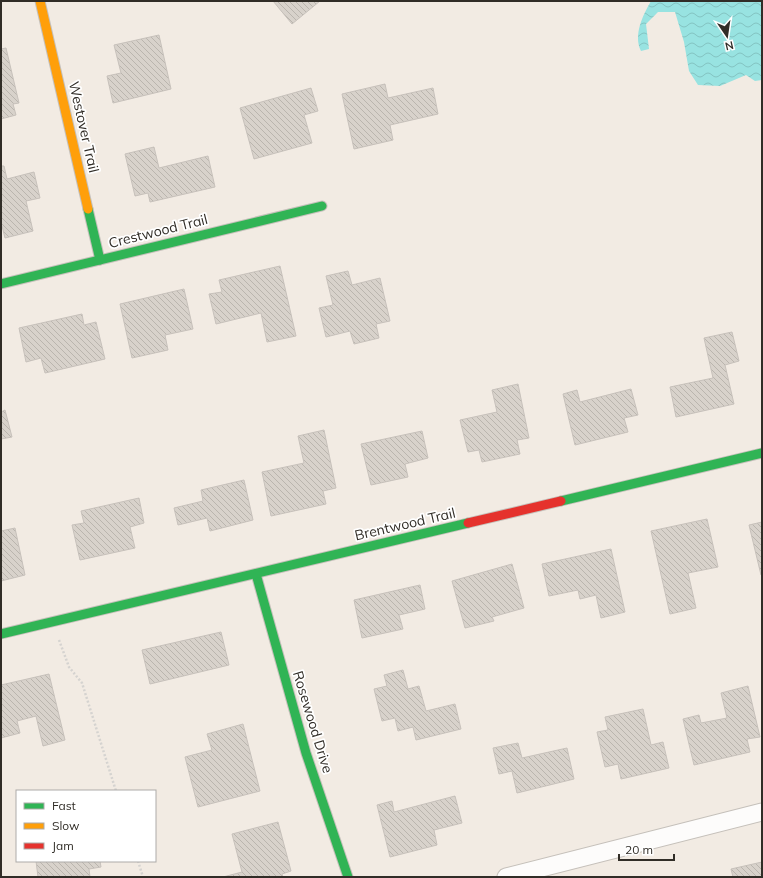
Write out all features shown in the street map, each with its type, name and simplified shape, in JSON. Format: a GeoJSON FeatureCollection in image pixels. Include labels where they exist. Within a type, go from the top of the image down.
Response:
{"type":"FeatureCollection","features":[{"type":"Feature","properties":{"kind":"street","name":"Westover Trail"},"geometry":{"type":"LineString","coordinates":[[40,1],[100,260]]}},
{"type":"Feature","properties":{"kind":"street","name":"Crestwood Trail"},"geometry":{"type":"LineString","coordinates":[[1,284],[322,206]]}},
{"type":"Feature","properties":{"kind":"street","name":"Brentwood Trail"},"geometry":{"type":"LineString","coordinates":[[1,634],[762,453]]}},
{"type":"Feature","properties":{"kind":"street","name":"Rosewood Drive"},"geometry":{"type":"LineString","coordinates":[[256,574],[306,753],[348,877]]}},
{"type":"Feature","properties":{"kind":"street"},"geometry":{"type":"LineString","coordinates":[[506,877],[762,812]]}},
{"type":"Feature","properties":{"kind":"path"},"geometry":{"type":"LineString","coordinates":[[54,622],[63,655],[69,667],[82,683],[116,790]]}},
{"type":"Feature","properties":{"kind":"path"},"geometry":{"type":"LineString","coordinates":[[138,862],[144,877]]}},
{"type":"Feature","properties":{"kind":"water"},"geometry":{"type":"Polygon","coordinates":[[[651,1],[762,1],[762,80],[755,81],[746,75],[720,86],[698,85],[689,71],[684,42],[675,12],[658,12],[646,24],[649,49],[641,51],[638,38],[640,25],[651,1]]]}},
{"type":"Feature","properties":{"kind":"building"},"geometry":{"type":"Polygon","coordinates":[[[273,1],[320,1],[292,24],[273,1]]]}},
{"type":"Feature","properties":{"kind":"building"},"geometry":{"type":"Polygon","coordinates":[[[159,35],[171,89],[113,103],[107,76],[121,73],[114,45],[159,35]]]}},
{"type":"Feature","properties":{"kind":"building"},"geometry":{"type":"Polygon","coordinates":[[[6,48],[19,103],[13,104],[16,115],[1,119],[1,49],[6,48]]]}},
{"type":"Feature","properties":{"kind":"building"},"geometry":{"type":"Polygon","coordinates":[[[385,84],[388,98],[433,88],[438,114],[390,125],[393,140],[354,149],[342,94],[385,84]]]}},
{"type":"Feature","properties":{"kind":"building"},"geometry":{"type":"Polygon","coordinates":[[[311,88],[318,111],[304,115],[312,143],[254,159],[240,108],[311,88]]]}},
{"type":"Feature","properties":{"kind":"building"},"geometry":{"type":"Polygon","coordinates":[[[154,147],[159,168],[208,156],[215,187],[150,202],[148,193],[135,196],[125,154],[154,147]]]}},
{"type":"Feature","properties":{"kind":"building"},"geometry":{"type":"Polygon","coordinates":[[[1,166],[4,166],[7,179],[34,172],[40,198],[26,201],[33,231],[5,238],[1,226],[1,166]]]}},
{"type":"Feature","properties":{"kind":"building"},"geometry":{"type":"Polygon","coordinates":[[[280,266],[296,336],[267,342],[261,313],[216,324],[209,294],[222,292],[219,280],[280,266]]]}},
{"type":"Feature","properties":{"kind":"building"},"geometry":{"type":"Polygon","coordinates":[[[348,271],[352,285],[380,278],[390,321],[376,324],[379,338],[354,344],[350,331],[326,337],[319,308],[333,305],[326,276],[348,271]]]}},
{"type":"Feature","properties":{"kind":"building"},"geometry":{"type":"Polygon","coordinates":[[[184,289],[193,329],[165,335],[168,350],[132,358],[120,304],[184,289]]]}},
{"type":"Feature","properties":{"kind":"building"},"geometry":{"type":"Polygon","coordinates":[[[82,314],[84,325],[96,322],[105,359],[45,373],[41,358],[26,362],[19,328],[82,314]]]}},
{"type":"Feature","properties":{"kind":"building"},"geometry":{"type":"Polygon","coordinates":[[[732,332],[739,361],[725,365],[734,404],[676,417],[670,387],[713,378],[704,338],[732,332]]]}},
{"type":"Feature","properties":{"kind":"building"},"geometry":{"type":"Polygon","coordinates":[[[518,384],[529,438],[517,440],[520,454],[482,462],[479,450],[468,452],[460,420],[497,412],[492,390],[518,384]]]}},
{"type":"Feature","properties":{"kind":"building"},"geometry":{"type":"Polygon","coordinates":[[[631,389],[638,415],[624,418],[628,432],[575,445],[563,394],[577,390],[580,402],[631,389]]]}},
{"type":"Feature","properties":{"kind":"building"},"geometry":{"type":"Polygon","coordinates":[[[5,410],[12,437],[1,439],[1,412],[5,410]]]}},
{"type":"Feature","properties":{"kind":"building"},"geometry":{"type":"Polygon","coordinates":[[[324,430],[336,488],[323,491],[326,504],[271,516],[262,472],[304,463],[298,436],[324,430]]]}},
{"type":"Feature","properties":{"kind":"building"},"geometry":{"type":"Polygon","coordinates":[[[422,431],[428,458],[405,464],[408,477],[371,485],[361,444],[422,431]]]}},
{"type":"Feature","properties":{"kind":"building"},"geometry":{"type":"Polygon","coordinates":[[[244,480],[253,520],[210,531],[207,518],[178,525],[174,508],[203,501],[201,490],[244,480]]]}},
{"type":"Feature","properties":{"kind":"building"},"geometry":{"type":"Polygon","coordinates":[[[139,498],[144,523],[130,527],[135,548],[80,560],[72,525],[84,523],[81,511],[139,498]]]}},
{"type":"Feature","properties":{"kind":"building"},"geometry":{"type":"Polygon","coordinates":[[[707,519],[718,567],[688,573],[696,608],[670,614],[651,531],[707,519]]]}},
{"type":"Feature","properties":{"kind":"building"},"geometry":{"type":"Polygon","coordinates":[[[762,522],[762,575],[761,575],[749,525],[762,522]]]}},
{"type":"Feature","properties":{"kind":"building"},"geometry":{"type":"Polygon","coordinates":[[[15,528],[25,575],[1,581],[1,531],[15,528]]]}},
{"type":"Feature","properties":{"kind":"building"},"geometry":{"type":"Polygon","coordinates":[[[611,549],[625,612],[601,618],[596,595],[580,599],[578,590],[549,596],[542,564],[611,549]]]}},
{"type":"Feature","properties":{"kind":"building"},"geometry":{"type":"Polygon","coordinates":[[[512,564],[524,608],[492,617],[494,621],[465,628],[452,581],[512,564]]]}},
{"type":"Feature","properties":{"kind":"building"},"geometry":{"type":"Polygon","coordinates":[[[420,585],[425,609],[399,615],[403,629],[362,638],[354,600],[420,585]]]}},
{"type":"Feature","properties":{"kind":"building"},"geometry":{"type":"Polygon","coordinates":[[[221,632],[229,665],[150,684],[142,650],[221,632]]]}},
{"type":"Feature","properties":{"kind":"building"},"geometry":{"type":"Polygon","coordinates":[[[403,670],[408,689],[419,686],[426,711],[455,704],[461,729],[416,740],[413,727],[398,731],[395,718],[382,721],[374,689],[387,686],[384,675],[403,670]]]}},
{"type":"Feature","properties":{"kind":"building"},"geometry":{"type":"Polygon","coordinates":[[[49,674],[65,740],[43,746],[36,716],[17,721],[20,733],[1,738],[1,685],[49,674]]]}},
{"type":"Feature","properties":{"kind":"building"},"geometry":{"type":"Polygon","coordinates":[[[748,686],[760,737],[747,739],[750,752],[694,765],[683,719],[699,715],[701,723],[727,718],[721,693],[748,686]]]}},
{"type":"Feature","properties":{"kind":"building"},"geometry":{"type":"Polygon","coordinates":[[[643,709],[651,745],[663,742],[669,768],[621,779],[618,764],[605,767],[597,732],[608,730],[605,717],[643,709]]]}},
{"type":"Feature","properties":{"kind":"building"},"geometry":{"type":"Polygon","coordinates":[[[243,724],[260,791],[198,807],[185,757],[212,750],[207,734],[243,724]]]}},
{"type":"Feature","properties":{"kind":"building"},"geometry":{"type":"Polygon","coordinates":[[[518,743],[522,758],[567,748],[574,779],[517,793],[512,771],[499,774],[493,748],[518,743]]]}},
{"type":"Feature","properties":{"kind":"building"},"geometry":{"type":"Polygon","coordinates":[[[455,796],[462,823],[434,830],[437,845],[390,857],[377,805],[392,801],[394,812],[455,796]]]}},
{"type":"Feature","properties":{"kind":"building"},"geometry":{"type":"Polygon","coordinates":[[[278,822],[291,871],[282,874],[283,877],[223,877],[242,872],[232,834],[278,822]]]}},
{"type":"Feature","properties":{"kind":"building"},"geometry":{"type":"Polygon","coordinates":[[[36,862],[100,862],[101,867],[89,869],[90,877],[38,877],[36,862]]]}},
{"type":"Feature","properties":{"kind":"building"},"geometry":{"type":"Polygon","coordinates":[[[762,862],[762,877],[733,877],[731,869],[762,862]]]}},
{"type":"Feature","properties":{"kind":"traffic: fast"},"geometry":{"type":"LineString","coordinates":[[1,284],[322,206]]}},
{"type":"Feature","properties":{"kind":"traffic: fast"},"geometry":{"type":"LineString","coordinates":[[88,209],[100,260]]}},
{"type":"Feature","properties":{"kind":"traffic: fast"},"geometry":{"type":"LineString","coordinates":[[561,501],[762,453]]}},
{"type":"Feature","properties":{"kind":"traffic: fast"},"geometry":{"type":"LineString","coordinates":[[1,634],[468,523]]}},
{"type":"Feature","properties":{"kind":"traffic: fast"},"geometry":{"type":"LineString","coordinates":[[256,574],[306,753],[348,877]]}},
{"type":"Feature","properties":{"kind":"traffic: slow"},"geometry":{"type":"LineString","coordinates":[[40,1],[88,209]]}},
{"type":"Feature","properties":{"kind":"traffic: jam"},"geometry":{"type":"LineString","coordinates":[[468,523],[561,501]]}}]}
